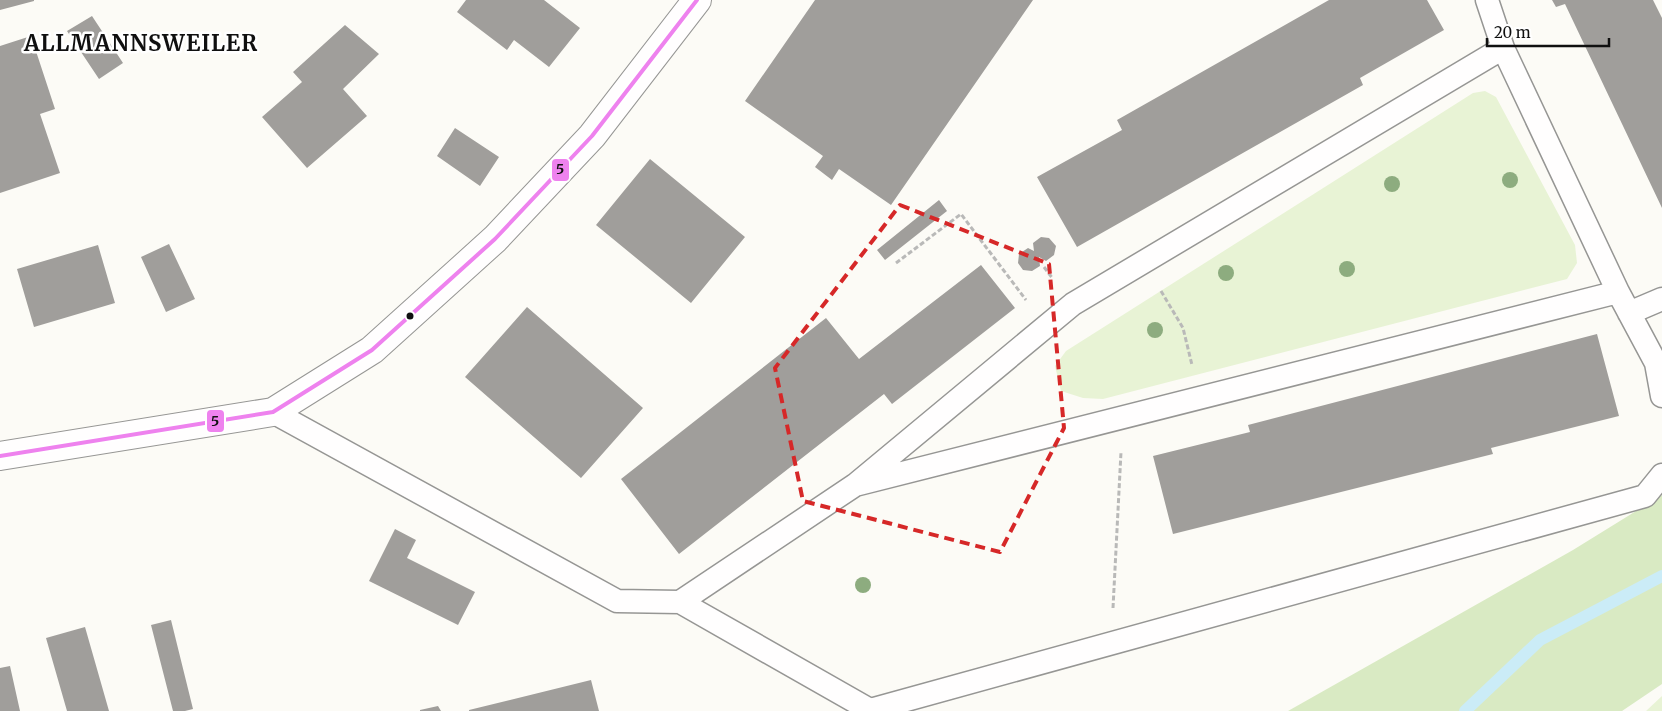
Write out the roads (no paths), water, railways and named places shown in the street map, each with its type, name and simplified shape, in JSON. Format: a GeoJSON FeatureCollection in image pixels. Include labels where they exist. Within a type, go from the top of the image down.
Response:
{"type":"FeatureCollection","features":[{"type":"Feature","properties":{"kind":"street"},"geometry":{"type":"LineString","coordinates":[[0,456],[273,412],[372,350],[495,239],[592,136],[697,0]]}},
{"type":"Feature","properties":{"kind":"lane"},"geometry":{"type":"LineString","coordinates":[[1487,0],[1503,48],[1618,292],[1656,363],[1662,396]]}},
{"type":"Feature","properties":{"kind":"lane"},"geometry":{"type":"LineString","coordinates":[[680,602],[855,485],[1073,304],[1503,48]]}},
{"type":"Feature","properties":{"kind":"lane"},"geometry":{"type":"LineString","coordinates":[[855,485],[1618,292]]}},
{"type":"Feature","properties":{"kind":"lane"},"geometry":{"type":"LineString","coordinates":[[1629,313],[1662,299]]}},
{"type":"Feature","properties":{"kind":"lane"},"geometry":{"type":"LineString","coordinates":[[273,412],[617,601],[680,602],[870,710],[1645,496],[1662,475]]}},
{"type":"Feature","properties":{"kind":"waterway"},"geometry":{"type":"LineString","coordinates":[[1465,711],[1540,640],[1662,576]]}},
{"type":"Feature","properties":{"kind":"district","name":"ALLMANNSWEILER"},"geometry":{"type":"Point","coordinates":[141,43]}}]}
